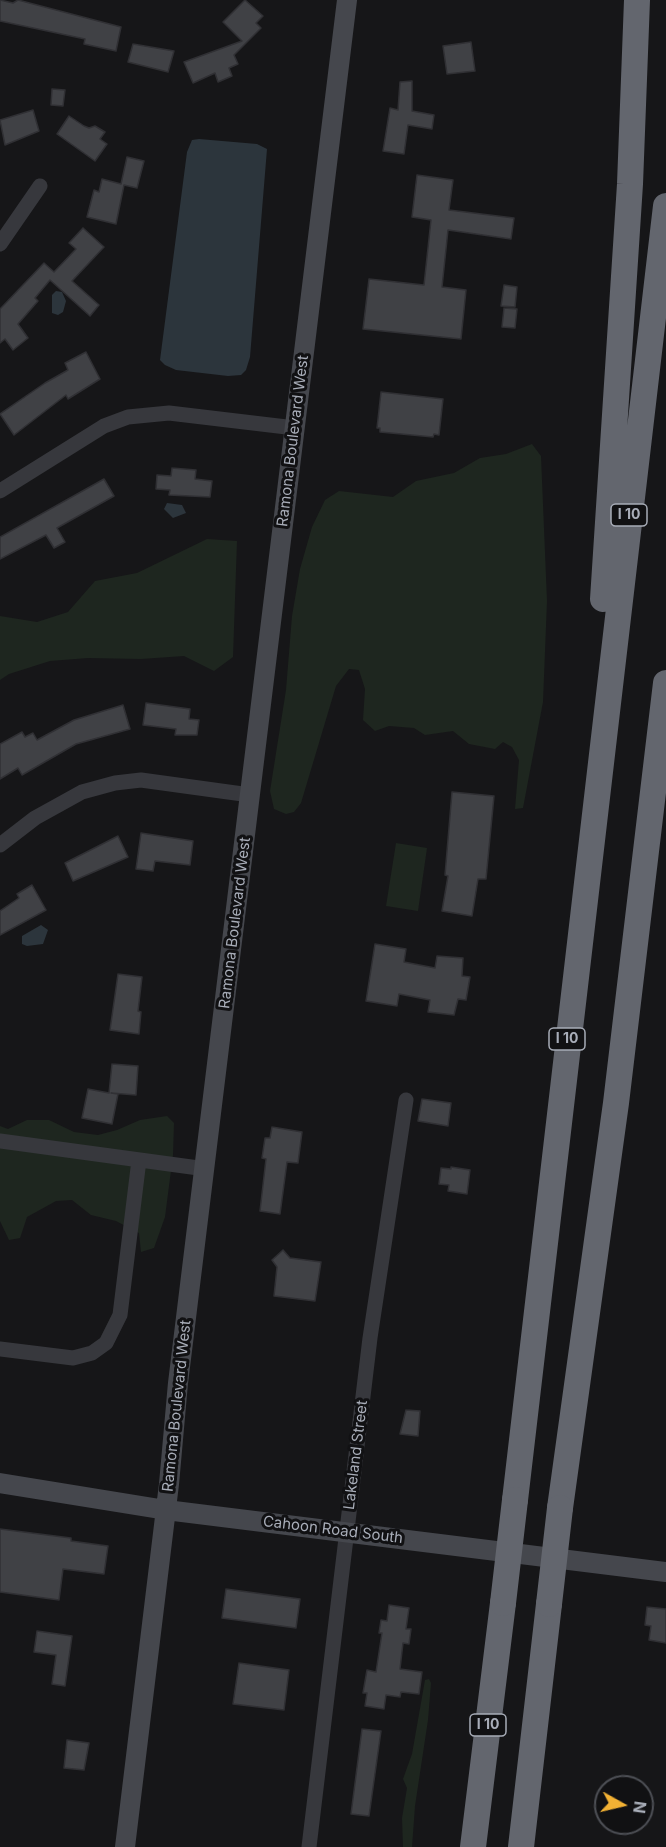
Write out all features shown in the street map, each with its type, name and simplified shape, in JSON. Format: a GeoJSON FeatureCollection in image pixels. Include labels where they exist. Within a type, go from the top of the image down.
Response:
{"type":"FeatureCollection","features":[{"type":"Feature","properties":{"kind":"highway"},"geometry":{"type":"LineString","coordinates":[[592,824],[609,499],[630,184],[638,0]]}},
{"type":"Feature","properties":{"kind":"highway","name":"I 10"},"geometry":{"type":"LineString","coordinates":[[473,1847],[666,206]]}},
{"type":"Feature","properties":{"kind":"highway"},"geometry":{"type":"LineString","coordinates":[[521,1847],[560,1508],[616,1103],[666,683]]}},
{"type":"Feature","properties":{"kind":"highway"},"geometry":{"type":"LineString","coordinates":[[645,853],[666,789]]}},
{"type":"Feature","properties":{"kind":"street","name":"Ramona Boulevard West"},"geometry":{"type":"LineString","coordinates":[[125,1847],[166,1509],[178,1383],[206,1169],[347,0]]}},
{"type":"Feature","properties":{"kind":"street"},"geometry":{"type":"LineString","coordinates":[[0,244],[40,186]]}},
{"type":"Feature","properties":{"kind":"street"},"geometry":{"type":"LineString","coordinates":[[0,491],[104,426],[128,417],[169,413],[295,428]]}},
{"type":"Feature","properties":{"kind":"street"},"geometry":{"type":"LineString","coordinates":[[0,845],[35,818],[82,792],[115,783],[141,780],[250,795]]}},
{"type":"Feature","properties":{"kind":"street","name":"Lakeland Street"},"geometry":{"type":"LineString","coordinates":[[309,1847],[370,1338],[406,1100]]}},
{"type":"Feature","properties":{"kind":"street"},"geometry":{"type":"LineString","coordinates":[[0,1141],[206,1169]]}},
{"type":"Feature","properties":{"kind":"street"},"geometry":{"type":"LineString","coordinates":[[0,1349],[74,1358],[92,1353],[106,1343],[120,1315],[139,1160]]}},
{"type":"Feature","properties":{"kind":"street","name":"Cahoon Road South"},"geometry":{"type":"LineString","coordinates":[[0,1483],[52,1494],[666,1572]]}},
{"type":"Feature","properties":{"kind":"shaded area"},"geometry":{"type":"Polygon","coordinates":[[[192,140],[257,144],[267,149],[250,357],[246,370],[241,375],[228,376],[176,370],[160,360],[187,152],[192,140]]]}},
{"type":"Feature","properties":{"kind":"shaded area"},"geometry":{"type":"Polygon","coordinates":[[[56,291],[62,292],[66,301],[63,312],[58,315],[52,313],[52,295],[56,291]]]}},
{"type":"Feature","properties":{"kind":"shaded area"},"geometry":{"type":"Polygon","coordinates":[[[532,444],[541,456],[547,601],[543,702],[523,808],[515,809],[519,760],[512,747],[503,742],[495,749],[469,744],[453,731],[425,735],[414,728],[389,726],[375,731],[363,720],[365,689],[359,670],[349,669],[336,686],[301,803],[294,812],[286,814],[274,809],[270,791],[286,690],[292,616],[300,569],[312,527],[325,500],[339,491],[393,497],[416,481],[454,473],[480,458],[506,454],[532,444]]]}},
{"type":"Feature","properties":{"kind":"shaded area"},"geometry":{"type":"Polygon","coordinates":[[[167,503],[182,505],[186,513],[173,518],[164,509],[167,503]]]}},
{"type":"Feature","properties":{"kind":"shaded area"},"geometry":{"type":"Polygon","coordinates":[[[207,539],[237,541],[233,657],[214,671],[184,656],[141,659],[88,658],[50,661],[9,674],[0,680],[0,616],[37,622],[68,612],[95,581],[137,573],[207,539]]]}},
{"type":"Feature","properties":{"kind":"shaded area"},"geometry":{"type":"Polygon","coordinates":[[[396,843],[427,848],[418,911],[386,906],[396,843]]]}},
{"type":"Feature","properties":{"kind":"shaded area"},"geometry":{"type":"Polygon","coordinates":[[[41,925],[48,930],[43,944],[27,946],[22,944],[22,936],[41,925]]]}},
{"type":"Feature","properties":{"kind":"shaded area"},"geometry":{"type":"Polygon","coordinates":[[[167,1116],[174,1123],[173,1155],[165,1217],[154,1248],[141,1252],[139,1233],[116,1221],[91,1215],[72,1200],[56,1201],[27,1217],[20,1238],[9,1240],[0,1221],[0,1126],[8,1129],[27,1120],[49,1120],[74,1132],[98,1135],[140,1120],[167,1116]]]}},
{"type":"Feature","properties":{"kind":"shaded area"},"geometry":{"type":"Polygon","coordinates":[[[429,1679],[431,1683],[428,1720],[415,1806],[412,1847],[403,1847],[402,1818],[407,1788],[403,1779],[412,1754],[425,1680],[429,1679]]]}},
{"type":"Feature","properties":{"kind":"building"},"geometry":{"type":"Polygon","coordinates":[[[0,0],[13,3],[18,0],[121,27],[116,51],[84,44],[85,39],[0,21],[0,0]]]}},
{"type":"Feature","properties":{"kind":"building"},"geometry":{"type":"Polygon","coordinates":[[[245,0],[263,16],[256,23],[261,28],[234,55],[238,64],[229,68],[232,76],[218,82],[215,73],[193,83],[184,62],[242,41],[223,22],[245,0]]]}},
{"type":"Feature","properties":{"kind":"building"},"geometry":{"type":"Polygon","coordinates":[[[471,42],[475,71],[447,74],[443,46],[471,42]]]}},
{"type":"Feature","properties":{"kind":"building"},"geometry":{"type":"Polygon","coordinates":[[[133,44],[174,51],[168,72],[128,62],[133,44]]]}},
{"type":"Feature","properties":{"kind":"building"},"geometry":{"type":"Polygon","coordinates":[[[412,81],[412,111],[434,115],[432,129],[408,125],[404,154],[383,151],[390,108],[398,110],[400,82],[412,81]]]}},
{"type":"Feature","properties":{"kind":"building"},"geometry":{"type":"Polygon","coordinates":[[[52,89],[65,90],[63,106],[51,105],[52,89]]]}},
{"type":"Feature","properties":{"kind":"building"},"geometry":{"type":"Polygon","coordinates":[[[33,110],[39,131],[5,145],[0,120],[33,110]]]}},
{"type":"Feature","properties":{"kind":"building"},"geometry":{"type":"Polygon","coordinates":[[[69,116],[84,126],[89,128],[95,126],[105,132],[100,139],[107,144],[95,161],[57,134],[69,116]]]}},
{"type":"Feature","properties":{"kind":"building"},"geometry":{"type":"Polygon","coordinates":[[[127,157],[144,161],[137,188],[124,185],[116,224],[87,217],[94,190],[99,192],[102,179],[121,184],[127,157]]]}},
{"type":"Feature","properties":{"kind":"building"},"geometry":{"type":"Polygon","coordinates":[[[417,175],[453,180],[449,210],[514,218],[511,239],[448,230],[442,287],[466,290],[461,339],[363,329],[369,279],[424,285],[431,220],[412,217],[417,175]]]}},
{"type":"Feature","properties":{"kind":"building"},"geometry":{"type":"Polygon","coordinates":[[[83,228],[104,247],[72,281],[99,305],[90,316],[50,280],[35,298],[38,301],[18,324],[28,338],[13,350],[5,339],[0,343],[0,309],[44,263],[54,272],[76,249],[69,243],[83,228]]]}},
{"type":"Feature","properties":{"kind":"building"},"geometry":{"type":"Polygon","coordinates":[[[504,285],[517,287],[515,307],[501,306],[504,285]]]}},
{"type":"Feature","properties":{"kind":"building"},"geometry":{"type":"Polygon","coordinates":[[[504,308],[517,309],[515,328],[502,327],[504,308]]]}},
{"type":"Feature","properties":{"kind":"building"},"geometry":{"type":"Polygon","coordinates":[[[86,352],[100,379],[68,399],[66,395],[14,435],[0,414],[68,370],[65,363],[86,352]]]}},
{"type":"Feature","properties":{"kind":"building"},"geometry":{"type":"Polygon","coordinates":[[[381,392],[443,399],[439,435],[434,434],[433,437],[380,432],[380,428],[377,428],[381,392]]]}},
{"type":"Feature","properties":{"kind":"building"},"geometry":{"type":"Polygon","coordinates":[[[172,468],[196,470],[195,479],[212,481],[210,497],[169,495],[170,490],[156,489],[157,475],[171,476],[172,468]]]}},
{"type":"Feature","properties":{"kind":"building"},"geometry":{"type":"Polygon","coordinates":[[[104,479],[114,496],[57,528],[65,542],[54,548],[46,535],[0,559],[0,537],[104,479]]]}},
{"type":"Feature","properties":{"kind":"building"},"geometry":{"type":"Polygon","coordinates":[[[146,703],[190,709],[189,719],[199,720],[197,735],[175,735],[176,729],[143,725],[146,703]]]}},
{"type":"Feature","properties":{"kind":"building"},"geometry":{"type":"Polygon","coordinates":[[[123,705],[130,729],[76,744],[22,775],[18,768],[0,779],[0,744],[22,732],[25,737],[33,733],[37,740],[74,720],[123,705]]]}},
{"type":"Feature","properties":{"kind":"building"},"geometry":{"type":"Polygon","coordinates":[[[452,792],[494,796],[486,879],[478,879],[472,916],[442,911],[448,876],[445,875],[452,792]]]}},
{"type":"Feature","properties":{"kind":"building"},"geometry":{"type":"Polygon","coordinates":[[[141,833],[193,841],[190,865],[155,861],[153,871],[136,869],[141,833]]]}},
{"type":"Feature","properties":{"kind":"building"},"geometry":{"type":"Polygon","coordinates":[[[118,836],[128,857],[73,881],[65,863],[118,836]]]}},
{"type":"Feature","properties":{"kind":"building"},"geometry":{"type":"Polygon","coordinates":[[[32,885],[46,910],[0,935],[0,911],[19,898],[17,894],[32,885]]]}},
{"type":"Feature","properties":{"kind":"building"},"geometry":{"type":"Polygon","coordinates":[[[375,944],[406,949],[404,962],[435,968],[437,956],[463,958],[462,976],[470,977],[466,1000],[458,999],[454,1015],[428,1012],[430,1000],[399,994],[397,1006],[366,1001],[375,944]]]}},
{"type":"Feature","properties":{"kind":"building"},"geometry":{"type":"Polygon","coordinates":[[[118,974],[142,977],[138,1011],[141,1012],[139,1034],[110,1030],[118,974]]]}},
{"type":"Feature","properties":{"kind":"building"},"geometry":{"type":"Polygon","coordinates":[[[112,1064],[138,1066],[136,1095],[111,1093],[118,1094],[112,1124],[82,1118],[88,1089],[109,1093],[112,1064]]]}},
{"type":"Feature","properties":{"kind":"building"},"geometry":{"type":"Polygon","coordinates":[[[422,1099],[451,1103],[448,1126],[418,1121],[422,1099]]]}},
{"type":"Feature","properties":{"kind":"building"},"geometry":{"type":"Polygon","coordinates":[[[272,1127],[302,1132],[298,1163],[287,1162],[280,1214],[260,1211],[266,1159],[262,1158],[265,1138],[270,1138],[272,1127]]]}},
{"type":"Feature","properties":{"kind":"building"},"geometry":{"type":"Polygon","coordinates":[[[451,1167],[470,1170],[467,1194],[448,1191],[449,1185],[439,1184],[441,1168],[451,1169],[451,1167]]]}},
{"type":"Feature","properties":{"kind":"building"},"geometry":{"type":"Polygon","coordinates":[[[283,1250],[290,1258],[321,1262],[315,1301],[274,1296],[277,1267],[272,1260],[283,1250]]]}},
{"type":"Feature","properties":{"kind":"building"},"geometry":{"type":"Polygon","coordinates":[[[406,1410],[420,1411],[418,1436],[400,1434],[406,1410]]]}},
{"type":"Feature","properties":{"kind":"building"},"geometry":{"type":"Polygon","coordinates":[[[0,1529],[71,1538],[71,1541],[108,1546],[104,1574],[63,1569],[59,1600],[0,1592],[0,1529]]]}},
{"type":"Feature","properties":{"kind":"building"},"geometry":{"type":"Polygon","coordinates":[[[226,1589],[300,1599],[296,1628],[222,1618],[226,1589]]]}},
{"type":"Feature","properties":{"kind":"building"},"geometry":{"type":"Polygon","coordinates":[[[389,1605],[409,1608],[406,1629],[411,1629],[409,1644],[403,1643],[400,1669],[422,1672],[419,1694],[401,1692],[400,1697],[386,1695],[384,1709],[365,1706],[367,1693],[363,1693],[367,1670],[376,1672],[382,1633],[379,1633],[381,1620],[387,1621],[389,1605]]]}},
{"type":"Feature","properties":{"kind":"building"},"geometry":{"type":"Polygon","coordinates":[[[647,1607],[666,1609],[666,1643],[649,1640],[651,1626],[645,1625],[647,1607]]]}},
{"type":"Feature","properties":{"kind":"building"},"geometry":{"type":"Polygon","coordinates":[[[37,1631],[72,1636],[65,1686],[52,1684],[56,1655],[34,1652],[37,1631]]]}},
{"type":"Feature","properties":{"kind":"building"},"geometry":{"type":"Polygon","coordinates":[[[239,1663],[289,1670],[284,1710],[233,1704],[239,1663]]]}},
{"type":"Feature","properties":{"kind":"building"},"geometry":{"type":"Polygon","coordinates":[[[362,1729],[381,1731],[369,1816],[351,1814],[362,1729]]]}},
{"type":"Feature","properties":{"kind":"building"},"geometry":{"type":"Polygon","coordinates":[[[67,1740],[89,1743],[84,1770],[64,1768],[67,1740]]]}}]}
